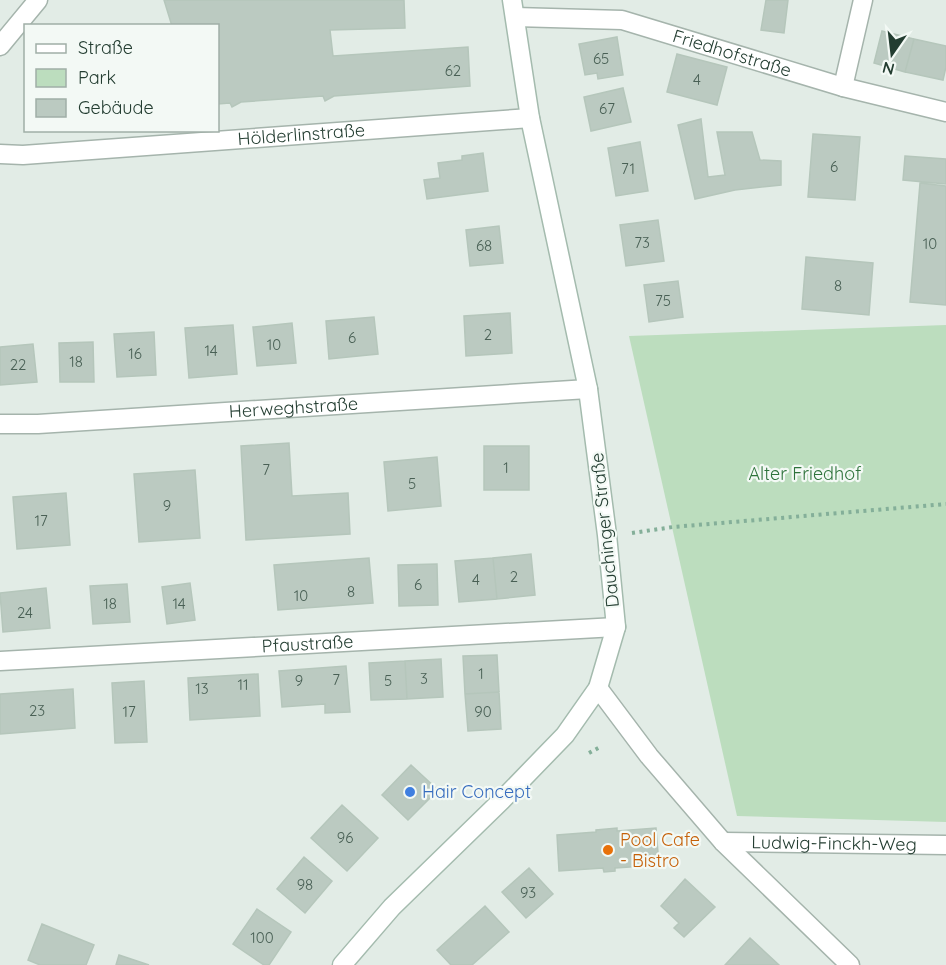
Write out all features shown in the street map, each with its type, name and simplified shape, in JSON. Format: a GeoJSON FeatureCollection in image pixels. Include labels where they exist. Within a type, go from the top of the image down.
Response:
{"type":"FeatureCollection","features":[{"type":"Feature","properties":{"kind":"street"},"geometry":{"type":"LineString","coordinates":[[0,46],[38,0]]}},
{"type":"Feature","properties":{"kind":"street"},"geometry":{"type":"LineString","coordinates":[[843,87],[862,0]]}},
{"type":"Feature","properties":{"kind":"street","name":"Friedhofstraße"},"geometry":{"type":"LineString","coordinates":[[513,9],[622,20],[843,87],[946,112]]}},
{"type":"Feature","properties":{"kind":"street","name":"Dauchinger Straße"},"geometry":{"type":"LineString","coordinates":[[342,965],[392,907],[565,735],[598,688],[616,627],[607,535],[588,389],[530,118],[513,9]]}},
{"type":"Feature","properties":{"kind":"street","name":"Hölderlinstraße"},"geometry":{"type":"LineString","coordinates":[[0,154],[22,155],[530,118]]}},
{"type":"Feature","properties":{"kind":"street","name":"Herweghstraße"},"geometry":{"type":"LineString","coordinates":[[0,424],[38,424],[588,389]]}},
{"type":"Feature","properties":{"kind":"street","name":"Pfaustraße"},"geometry":{"type":"LineString","coordinates":[[0,662],[616,627]]}},
{"type":"Feature","properties":{"kind":"street"},"geometry":{"type":"LineString","coordinates":[[598,688],[649,756],[723,842],[850,965]]}},
{"type":"Feature","properties":{"kind":"street","name":"Ludwig-Finckh-Weg"},"geometry":{"type":"LineString","coordinates":[[723,842],[946,845]]}},
{"type":"Feature","properties":{"kind":"path"},"geometry":{"type":"LineString","coordinates":[[632,533],[673,527],[946,504]]}},
{"type":"Feature","properties":{"kind":"path"},"geometry":{"type":"LineString","coordinates":[[589,753],[602,746]]}},
{"type":"Feature","properties":{"kind":"green space","name":"Alter Friedhof"},"geometry":{"type":"Polygon","coordinates":[[[946,325],[946,822],[737,816],[629,336],[946,325]]]}},
{"type":"Feature","properties":{"kind":"building"},"geometry":{"type":"Polygon","coordinates":[[[164,0],[404,0],[405,28],[330,30],[333,56],[468,47],[470,86],[334,96],[325,101],[323,96],[241,102],[232,107],[230,103],[219,104],[219,24],[171,24],[164,0]]]}},
{"type":"Feature","properties":{"kind":"building"},"geometry":{"type":"Polygon","coordinates":[[[766,0],[788,0],[784,33],[761,30],[766,0]]]}},
{"type":"Feature","properties":{"kind":"building"},"geometry":{"type":"Polygon","coordinates":[[[882,31],[914,39],[905,72],[874,63],[882,31]]]}},
{"type":"Feature","properties":{"kind":"building"},"geometry":{"type":"Polygon","coordinates":[[[617,37],[623,75],[598,79],[597,73],[585,75],[579,44],[617,37]]]}},
{"type":"Feature","properties":{"kind":"building"},"geometry":{"type":"Polygon","coordinates":[[[914,39],[946,46],[946,67],[943,80],[905,72],[914,39]]]}},
{"type":"Feature","properties":{"kind":"building"},"geometry":{"type":"Polygon","coordinates":[[[677,54],[727,67],[717,105],[667,92],[677,54]]]}},
{"type":"Feature","properties":{"kind":"building"},"geometry":{"type":"Polygon","coordinates":[[[623,88],[631,122],[591,131],[584,97],[623,88]]]}},
{"type":"Feature","properties":{"kind":"building"},"geometry":{"type":"Polygon","coordinates":[[[701,119],[708,177],[725,175],[717,132],[752,132],[760,160],[781,161],[781,185],[735,190],[695,199],[678,125],[701,119]]]}},
{"type":"Feature","properties":{"kind":"building"},"geometry":{"type":"Polygon","coordinates":[[[813,134],[860,137],[855,200],[808,197],[813,134]]]}},
{"type":"Feature","properties":{"kind":"building"},"geometry":{"type":"Polygon","coordinates":[[[640,142],[648,191],[616,196],[608,148],[640,142]]]}},
{"type":"Feature","properties":{"kind":"building"},"geometry":{"type":"Polygon","coordinates":[[[483,153],[488,191],[427,199],[424,180],[440,178],[438,163],[462,160],[462,156],[483,153]]]}},
{"type":"Feature","properties":{"kind":"building"},"geometry":{"type":"Polygon","coordinates":[[[905,156],[946,159],[946,184],[903,180],[905,156]]]}},
{"type":"Feature","properties":{"kind":"building"},"geometry":{"type":"Polygon","coordinates":[[[920,183],[946,186],[946,305],[910,302],[920,183]]]}},
{"type":"Feature","properties":{"kind":"building"},"geometry":{"type":"Polygon","coordinates":[[[658,220],[664,261],[626,266],[620,225],[658,220]]]}},
{"type":"Feature","properties":{"kind":"building"},"geometry":{"type":"Polygon","coordinates":[[[499,226],[503,263],[470,266],[466,230],[499,226]]]}},
{"type":"Feature","properties":{"kind":"building"},"geometry":{"type":"Polygon","coordinates":[[[806,257],[873,263],[869,315],[802,309],[806,257]]]}},
{"type":"Feature","properties":{"kind":"building"},"geometry":{"type":"Polygon","coordinates":[[[678,281],[683,317],[649,322],[644,285],[678,281]]]}},
{"type":"Feature","properties":{"kind":"building"},"geometry":{"type":"Polygon","coordinates":[[[510,313],[512,353],[466,356],[464,316],[510,313]]]}},
{"type":"Feature","properties":{"kind":"building"},"geometry":{"type":"Polygon","coordinates":[[[374,317],[378,354],[329,359],[326,321],[374,317]]]}},
{"type":"Feature","properties":{"kind":"building"},"geometry":{"type":"Polygon","coordinates":[[[292,323],[296,363],[257,366],[253,327],[292,323]]]}},
{"type":"Feature","properties":{"kind":"building"},"geometry":{"type":"Polygon","coordinates":[[[233,325],[237,374],[189,378],[185,328],[233,325]]]}},
{"type":"Feature","properties":{"kind":"building"},"geometry":{"type":"Polygon","coordinates":[[[154,332],[156,375],[117,377],[114,334],[154,332]]]}},
{"type":"Feature","properties":{"kind":"building"},"geometry":{"type":"Polygon","coordinates":[[[93,342],[94,382],[60,382],[59,343],[93,342]]]}},
{"type":"Feature","properties":{"kind":"building"},"geometry":{"type":"Polygon","coordinates":[[[33,344],[37,382],[0,385],[0,347],[33,344]]]}},
{"type":"Feature","properties":{"kind":"building"},"geometry":{"type":"Polygon","coordinates":[[[289,443],[292,496],[348,493],[350,534],[246,540],[241,446],[289,443]]]}},
{"type":"Feature","properties":{"kind":"building"},"geometry":{"type":"Polygon","coordinates":[[[484,446],[529,446],[529,490],[484,490],[484,446]]]}},
{"type":"Feature","properties":{"kind":"building"},"geometry":{"type":"Polygon","coordinates":[[[437,457],[441,506],[388,511],[384,462],[437,457]]]}},
{"type":"Feature","properties":{"kind":"building"},"geometry":{"type":"Polygon","coordinates":[[[195,470],[200,538],[139,542],[134,474],[195,470]]]}},
{"type":"Feature","properties":{"kind":"building"},"geometry":{"type":"Polygon","coordinates":[[[66,493],[70,545],[17,549],[13,497],[66,493]]]}},
{"type":"Feature","properties":{"kind":"building"},"geometry":{"type":"Polygon","coordinates":[[[531,554],[535,595],[497,599],[493,558],[531,554]]]}},
{"type":"Feature","properties":{"kind":"building"},"geometry":{"type":"Polygon","coordinates":[[[369,558],[373,603],[278,610],[274,565],[369,558]]]}},
{"type":"Feature","properties":{"kind":"building"},"geometry":{"type":"Polygon","coordinates":[[[493,558],[497,599],[459,602],[455,561],[493,558]]]}},
{"type":"Feature","properties":{"kind":"building"},"geometry":{"type":"Polygon","coordinates":[[[437,564],[438,605],[399,606],[398,565],[437,564]]]}},
{"type":"Feature","properties":{"kind":"building"},"geometry":{"type":"Polygon","coordinates":[[[190,583],[195,620],[167,624],[162,587],[190,583]]]}},
{"type":"Feature","properties":{"kind":"building"},"geometry":{"type":"Polygon","coordinates":[[[127,584],[130,622],[93,624],[90,586],[127,584]]]}},
{"type":"Feature","properties":{"kind":"building"},"geometry":{"type":"Polygon","coordinates":[[[46,588],[50,628],[3,632],[0,593],[46,588]]]}},
{"type":"Feature","properties":{"kind":"building"},"geometry":{"type":"Polygon","coordinates":[[[497,655],[499,692],[465,694],[463,656],[497,655]]]}},
{"type":"Feature","properties":{"kind":"building"},"geometry":{"type":"Polygon","coordinates":[[[441,659],[443,697],[407,699],[405,661],[441,659]]]}},
{"type":"Feature","properties":{"kind":"building"},"geometry":{"type":"Polygon","coordinates":[[[405,661],[407,699],[371,700],[369,663],[405,661]]]}},
{"type":"Feature","properties":{"kind":"building"},"geometry":{"type":"Polygon","coordinates":[[[346,666],[350,712],[325,713],[325,704],[282,707],[279,671],[346,666]]]}},
{"type":"Feature","properties":{"kind":"building"},"geometry":{"type":"Polygon","coordinates":[[[258,674],[260,716],[190,720],[188,678],[258,674]]]}},
{"type":"Feature","properties":{"kind":"building"},"geometry":{"type":"Polygon","coordinates":[[[144,681],[147,742],[115,743],[112,683],[144,681]]]}},
{"type":"Feature","properties":{"kind":"building"},"geometry":{"type":"Polygon","coordinates":[[[73,689],[75,728],[0,734],[0,694],[73,689]]]}},
{"type":"Feature","properties":{"kind":"building"},"geometry":{"type":"Polygon","coordinates":[[[499,692],[501,729],[468,731],[465,694],[499,692]]]}},
{"type":"Feature","properties":{"kind":"building","name":"Hair Concept"},"geometry":{"type":"Polygon","coordinates":[[[411,765],[438,790],[408,820],[382,795],[411,765]]]}},
{"type":"Feature","properties":{"kind":"building"},"geometry":{"type":"Polygon","coordinates":[[[342,805],[378,838],[347,871],[311,838],[342,805]]]}},
{"type":"Feature","properties":{"kind":"building","name":"Pool Cafe - Bistro"},"geometry":{"type":"Polygon","coordinates":[[[617,828],[617,831],[656,828],[659,865],[615,868],[615,871],[604,872],[603,868],[559,871],[557,835],[617,828]]]}},
{"type":"Feature","properties":{"kind":"building"},"geometry":{"type":"Polygon","coordinates":[[[304,857],[332,881],[305,913],[277,889],[304,857]]]}},
{"type":"Feature","properties":{"kind":"building"},"geometry":{"type":"Polygon","coordinates":[[[529,868],[553,894],[526,918],[502,892],[529,868]]]}},
{"type":"Feature","properties":{"kind":"building"},"geometry":{"type":"Polygon","coordinates":[[[685,879],[715,907],[684,937],[674,928],[679,923],[661,906],[685,879]]]}},
{"type":"Feature","properties":{"kind":"building"},"geometry":{"type":"Polygon","coordinates":[[[485,906],[509,932],[472,965],[451,965],[437,950],[485,906]]]}},
{"type":"Feature","properties":{"kind":"building"},"geometry":{"type":"Polygon","coordinates":[[[257,909],[291,932],[269,965],[264,965],[233,944],[257,909]]]}},
{"type":"Feature","properties":{"kind":"building"},"geometry":{"type":"Polygon","coordinates":[[[42,924],[94,945],[86,965],[40,965],[28,960],[42,924]]]}},
{"type":"Feature","properties":{"kind":"building"},"geometry":{"type":"Polygon","coordinates":[[[750,938],[779,965],[725,965],[750,938]]]}},
{"type":"Feature","properties":{"kind":"building"},"geometry":{"type":"Polygon","coordinates":[[[119,955],[149,965],[116,965],[119,955]]]}},
{"type":"Feature","properties":{"kind":"place","name":"Hair Concept"},"geometry":{"type":"Point","coordinates":[410,792]}},
{"type":"Feature","properties":{"kind":"place","name":"Pool Cafe - Bistro"},"geometry":{"type":"Point","coordinates":[608,850]}}]}
